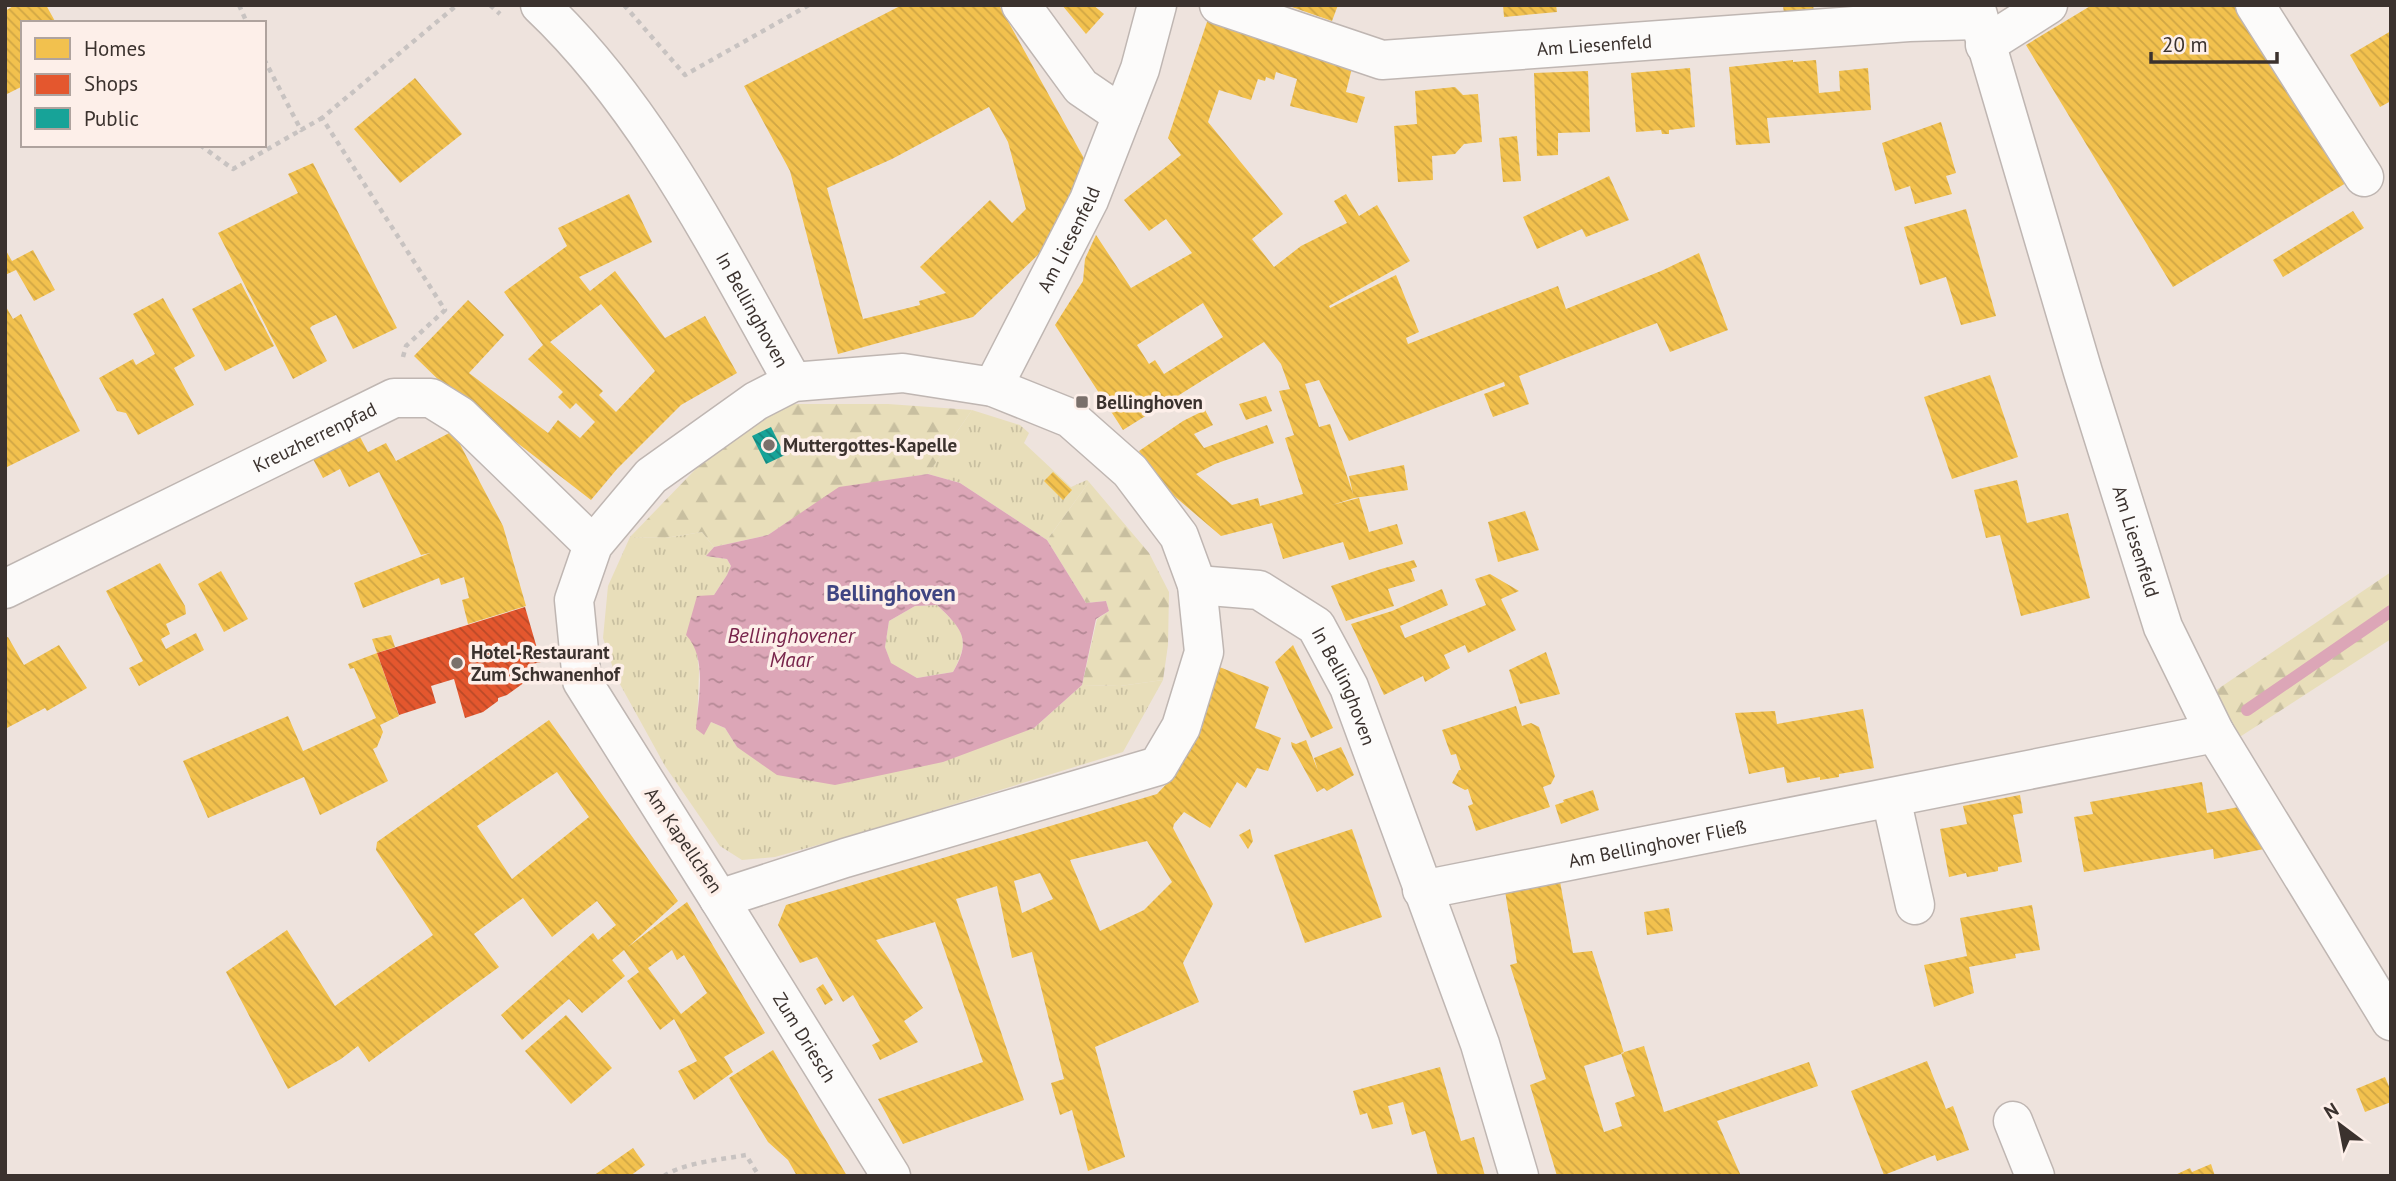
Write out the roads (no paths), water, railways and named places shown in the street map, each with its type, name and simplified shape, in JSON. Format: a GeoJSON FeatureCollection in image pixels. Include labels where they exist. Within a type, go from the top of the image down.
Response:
{"type":"FeatureCollection","features":[{"type":"Feature","properties":{"kind":"street","name":"In Bellinghoven"},"geometry":{"type":"LineString","coordinates":[[540,5],[617,89],[688,197],[793,382],[903,373],[993,387],[1070,418],[1130,471],[1179,536],[1197,585],[1259,590],[1316,626],[1349,687],[1480,1044],[1519,1176]]}},
{"type":"Feature","properties":{"kind":"street"},"geometry":{"type":"LineString","coordinates":[[1021,5],[1081,87],[1122,115]]}},
{"type":"Feature","properties":{"kind":"street","name":"Am Liesenfeld"},"geometry":{"type":"LineString","coordinates":[[993,387],[1089,200],[1140,69],[1157,5]]}},
{"type":"Feature","properties":{"kind":"street","name":"Am Liesenfeld"},"geometry":{"type":"LineString","coordinates":[[1219,5],[1382,60],[1909,22],[1979,23],[2079,359],[2163,627],[2215,733],[2391,1021]]}},
{"type":"Feature","properties":{"kind":"street"},"geometry":{"type":"LineString","coordinates":[[1979,23],[2048,5]]}},
{"type":"Feature","properties":{"kind":"street"},"geometry":{"type":"LineString","coordinates":[[2255,5],[2364,177]]}},
{"type":"Feature","properties":{"kind":"street","name":"Am Kapellchen"},"geometry":{"type":"LineString","coordinates":[[793,382],[755,401],[651,476],[593,545],[574,600],[582,681],[719,899],[845,858],[1158,766],[1181,727],[1203,652],[1197,585]]}},
{"type":"Feature","properties":{"kind":"street","name":"Kreuzherrenpfad"},"geometry":{"type":"LineString","coordinates":[[5,589],[394,398],[430,398],[460,415],[593,545]]}},
{"type":"Feature","properties":{"kind":"street","name":"Am Bellinghover Fließ"},"geometry":{"type":"LineString","coordinates":[[1422,890],[2215,733]]}},
{"type":"Feature","properties":{"kind":"street"},"geometry":{"type":"LineString","coordinates":[[1891,797],[1915,905]]}},
{"type":"Feature","properties":{"kind":"street","name":"Zum Driesch"},"geometry":{"type":"LineString","coordinates":[[719,899],[891,1176]]}},
{"type":"Feature","properties":{"kind":"street"},"geometry":{"type":"LineString","coordinates":[[2013,1121],[2035,1176]]}},
{"type":"Feature","properties":{"kind":"water","name":"Bellinghovener Maar"},"geometry":{"type":"Polygon","coordinates":[[[928,474],[960,483],[1047,540],[1086,603],[1106,601],[1109,611],[1096,619],[1082,685],[1034,728],[943,762],[835,785],[777,775],[737,747],[725,728],[711,722],[704,735],[696,729],[700,693],[699,667],[693,644],[686,635],[697,596],[714,595],[731,566],[727,559],[706,556],[714,547],[768,535],[839,487],[928,474]],[[937,605],[915,606],[889,621],[885,647],[891,663],[917,678],[953,672],[963,643],[962,635],[937,605]]]}},
{"type":"Feature","properties":{"kind":"waterway"},"geometry":{"type":"LineString","coordinates":[[2247,710],[2391,611]]}},
{"type":"Feature","properties":{"kind":"place","name":"Bellinghoven"},"geometry":{"type":"Point","coordinates":[1082,402]}},
{"type":"Feature","properties":{"kind":"place","name":"Muttergottes-Kapelle"},"geometry":{"type":"Point","coordinates":[769,445]}},
{"type":"Feature","properties":{"kind":"place","name":"Hotel-Restaurant Zum Schwanenhof"},"geometry":{"type":"Point","coordinates":[457,663]}},
{"type":"Feature","properties":{"kind":"district","name":"Bellinghoven"},"geometry":{"type":"Point","coordinates":[891,593]}}]}
